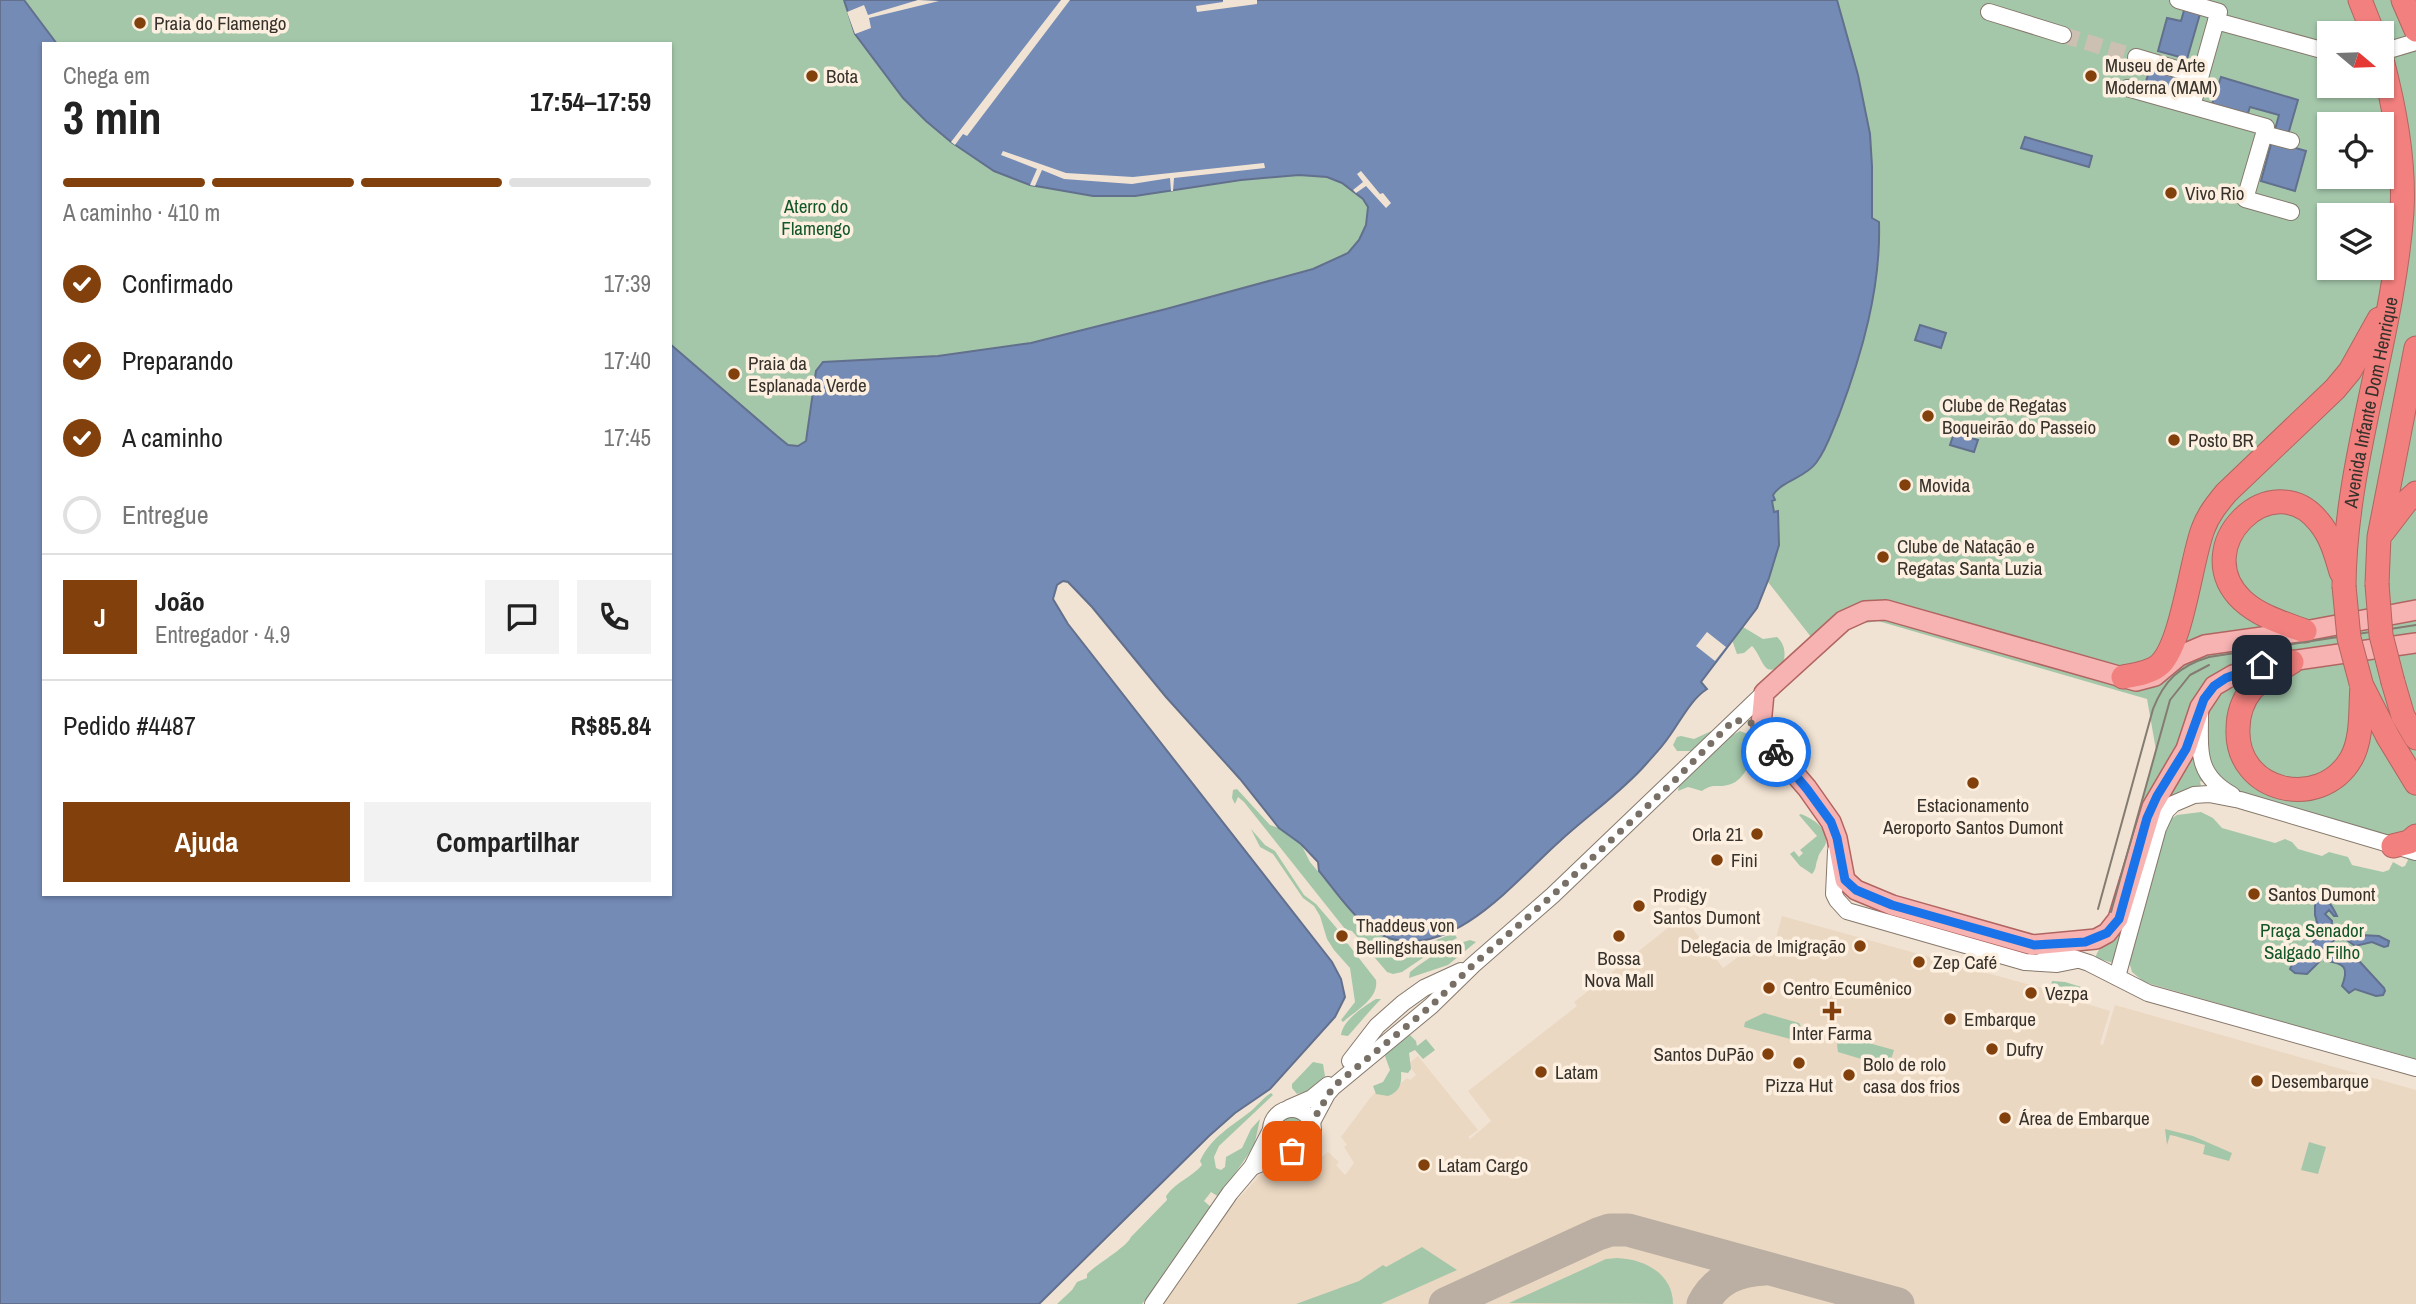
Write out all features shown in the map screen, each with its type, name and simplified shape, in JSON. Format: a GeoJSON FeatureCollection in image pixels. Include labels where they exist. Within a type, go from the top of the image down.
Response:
{"type":"FeatureCollection","features":[{"type":"Feature","properties":{"kind":"highway"},"geometry":{"type":"LineString","coordinates":[[2360,0],[2369,21]]}},
{"type":"Feature","properties":{"kind":"highway"},"geometry":{"type":"LineString","coordinates":[[2403,0],[2416,30]]}},
{"type":"Feature","properties":{"kind":"highway","name":"Avenida Infante Dom Henrique"},"geometry":{"type":"LineString","coordinates":[[2344,583],[2351,500],[2391,294],[2402,211],[2400,144],[2392,98]]}},
{"type":"Feature","properties":{"kind":"highway"},"geometry":{"type":"LineString","coordinates":[[2123,677],[2157,667],[2165,659],[2178,627],[2199,542],[2211,512],[2226,493],[2335,389],[2350,371],[2391,294]]}},
{"type":"Feature","properties":{"kind":"highway","name":"Avenida Infante Dom Henrique"},"geometry":{"type":"LineString","coordinates":[[2415,368],[2379,537],[2377,584],[2381,635],[2393,682],[2416,738]]}},
{"type":"Feature","properties":{"kind":"highway"},"geometry":{"type":"LineString","coordinates":[[2379,537],[2416,493]]}},
{"type":"Feature","properties":{"kind":"highway"},"geometry":{"type":"LineString","coordinates":[[2305,631],[2243,601],[2226,572],[2225,557],[2229,538],[2237,524],[2255,509],[2277,502],[2305,508],[2319,521],[2329,538],[2344,583],[2349,638],[2362,684],[2412,777],[2416,795]]}},
{"type":"Feature","properties":{"kind":"highway"},"geometry":{"type":"LineString","coordinates":[[2292,662],[2252,689],[2238,721],[2242,757],[2256,775],[2274,786],[2291,790],[2308,789],[2326,782],[2344,769],[2357,744],[2362,684]]}},
{"type":"Feature","properties":{"kind":"highway"},"geometry":{"type":"LineString","coordinates":[[2393,846],[2409,842],[2416,836]]}},
{"type":"Feature","properties":{"kind":"main road"},"geometry":{"type":"LineString","coordinates":[[2416,610],[2305,631],[2206,645],[2179,656],[2151,679],[2136,681],[1886,610],[1864,611],[1843,621],[1764,693],[1762,725],[1776,752],[1831,822],[1845,880],[1856,890],[1892,905],[2034,945],[2096,939],[2107,933],[2121,913],[2147,818],[2157,796],[2186,749],[2208,692],[2226,678],[2262,665],[2416,643]]}},
{"type":"Feature","properties":{"kind":"street"},"geometry":{"type":"LineString","coordinates":[[2181,1],[2219,12],[2192,106]]}},
{"type":"Feature","properties":{"kind":"street"},"geometry":{"type":"LineString","coordinates":[[1989,12],[2063,36]]}},
{"type":"Feature","properties":{"kind":"street"},"geometry":{"type":"LineString","coordinates":[[2216,21],[2317,49]]}},
{"type":"Feature","properties":{"kind":"street"},"geometry":{"type":"LineString","coordinates":[[2394,48],[2416,42]]}},
{"type":"Feature","properties":{"kind":"street"},"geometry":{"type":"LineString","coordinates":[[2136,57],[2200,76]]}},
{"type":"Feature","properties":{"kind":"street"},"geometry":{"type":"LineString","coordinates":[[2127,88],[2266,128],[2279,138],[2245,199],[2291,212]]}},
{"type":"Feature","properties":{"kind":"street"},"geometry":{"type":"LineString","coordinates":[[1312,1122],[1333,1087],[1431,1006],[1473,965],[1568,882],[1764,693]]}},
{"type":"Feature","properties":{"kind":"street"},"geometry":{"type":"LineString","coordinates":[[2200,707],[2204,771],[2216,784],[2240,800]]}},
{"type":"Feature","properties":{"kind":"street"},"geometry":{"type":"LineString","coordinates":[[1734,720],[1762,725]]}},
{"type":"Feature","properties":{"kind":"street"},"geometry":{"type":"LineString","coordinates":[[2116,977],[2158,828],[2166,811],[2176,802],[2194,795],[2209,794],[2240,800],[2416,852]]}},
{"type":"Feature","properties":{"kind":"street"},"geometry":{"type":"LineString","coordinates":[[1837,838],[1834,894],[1847,911],[2025,962],[2057,964],[2079,959]]}},
{"type":"Feature","properties":{"kind":"street"},"geometry":{"type":"LineString","coordinates":[[2034,945],[2079,959],[2156,996],[2416,1068]]}},
{"type":"Feature","properties":{"kind":"street"},"geometry":{"type":"LineString","coordinates":[[2122,953],[2135,987]]}},
{"type":"Feature","properties":{"kind":"street"},"geometry":{"type":"LineString","coordinates":[[1153,1304],[1230,1193],[1252,1167],[1276,1116],[1322,1091],[1364,1046],[1377,1026],[1403,1003],[1424,988],[1451,978],[1473,965]]}},
{"type":"Feature","properties":{"kind":"street"},"geometry":{"type":"LineString","coordinates":[[1252,1167],[1307,1145],[1313,1133],[1312,1122],[1303,1111],[1289,1108]]}},
{"type":"Feature","properties":{"kind":"street"},"geometry":{"type":"LineString","coordinates":[[1271,1129],[1272,1136],[1280,1147],[1292,1151]]}},
{"type":"Feature","properties":{"kind":"shaded area"},"geometry":{"type":"Polygon","coordinates":[[[1683,916],[1723,968],[1758,942],[1766,955],[1771,956],[1782,916],[2084,1000],[2084,1003],[2110,1011],[2100,1044],[2103,1045],[2115,1005],[2416,1090],[2416,1304],[1161,1304],[1208,1235],[1265,1170],[1287,1161],[1300,1160],[1310,1155],[1323,1156],[1328,1152],[1339,1162],[1336,1165],[1345,1175],[1354,1163],[1341,1137],[1386,1081],[1393,1090],[1407,1078],[1410,1080],[1416,1075],[1408,1064],[1418,1056],[1478,1130],[1468,1137],[1470,1139],[1491,1121],[1468,1091],[1577,1006],[1574,1002],[1683,916]]]}},
{"type":"Feature","properties":{"kind":"green space","name":"Aterro do Flamengo"},"geometry":{"type":"Polygon","coordinates":[[[24,0],[844,0],[855,34],[903,98],[951,142],[994,171],[1030,185],[1093,196],[1135,196],[1241,180],[1299,175],[1327,177],[1342,183],[1363,199],[1368,207],[1366,225],[1359,240],[1348,253],[1313,269],[1031,343],[938,356],[808,430],[805,441],[799,446],[788,445],[672,346],[672,42],[56,42],[24,0]]]}},
{"type":"Feature","properties":{"kind":"green space","name":"Praça Senador Salgado Filho"},"geometry":{"type":"Polygon","coordinates":[[[1837,0],[2416,0],[2416,1059],[2309,1029],[2303,1033],[2290,1033],[2258,1014],[2244,1017],[2227,1006],[2144,982],[2132,972],[2128,958],[2162,832],[2166,822],[2177,815],[2201,812],[2213,818],[2222,828],[2275,843],[2285,839],[2298,849],[2322,856],[2329,852],[2348,857],[2352,865],[2383,872],[2389,870],[2393,862],[2405,866],[2408,860],[2404,849],[2407,846],[2200,781],[2201,786],[2169,799],[2158,812],[2114,963],[2095,958],[2100,948],[2123,923],[2152,817],[2158,802],[2177,774],[2166,769],[2147,801],[2133,839],[2114,915],[2111,915],[2156,750],[2147,699],[1878,621],[1847,626],[1811,637],[1768,582],[1779,530],[1773,495],[1782,486],[1811,469],[1823,453],[1855,369],[1868,321],[1879,247],[1879,222],[1872,218],[1870,134],[1858,75],[1837,0]]]}},
{"type":"Feature","properties":{"kind":"green space"},"geometry":{"type":"Polygon","coordinates":[[[1743,627],[1763,639],[1777,637],[1784,649],[1783,664],[1768,669],[1752,646],[1744,653],[1737,654],[1732,640],[1743,627]]]}},
{"type":"Feature","properties":{"kind":"green space"},"geometry":{"type":"Polygon","coordinates":[[[1718,728],[1729,737],[1740,731],[1758,738],[1744,774],[1728,785],[1712,786],[1702,791],[1688,787],[1678,791],[1691,770],[1693,751],[1677,751],[1673,745],[1677,737],[1694,739],[1718,728]]]}},
{"type":"Feature","properties":{"kind":"green space"},"geometry":{"type":"Polygon","coordinates":[[[1237,789],[1270,825],[1279,828],[1301,844],[1310,862],[1355,915],[1392,939],[1423,940],[1418,947],[1454,933],[1457,938],[1402,972],[1387,972],[1352,931],[1345,929],[1244,802],[1238,797],[1235,804],[1232,798],[1233,790],[1237,789]]]}},
{"type":"Feature","properties":{"kind":"green space"},"geometry":{"type":"Polygon","coordinates":[[[1799,815],[1819,825],[1826,837],[1812,874],[1800,866],[1790,854],[1794,851],[1799,857],[1803,853],[1800,850],[1817,836],[1799,815]]]}},
{"type":"Feature","properties":{"kind":"green space"},"geometry":{"type":"Polygon","coordinates":[[[1251,829],[1265,845],[1275,851],[1304,895],[1316,904],[1340,932],[1341,941],[1348,944],[1376,980],[1376,987],[1370,999],[1343,1022],[1341,1020],[1355,1002],[1350,968],[1327,939],[1314,906],[1303,898],[1273,854],[1260,847],[1251,829]]]}},
{"type":"Feature","properties":{"kind":"green space"},"geometry":{"type":"Polygon","coordinates":[[[1470,940],[1476,942],[1448,965],[1409,978],[1410,972],[1431,957],[1470,940]]]}},
{"type":"Feature","properties":{"kind":"green space"},"geometry":{"type":"Polygon","coordinates":[[[2052,981],[2088,989],[2084,1000],[2078,998],[2076,1001],[2073,997],[2050,991],[2052,981]]]}},
{"type":"Feature","properties":{"kind":"green space"},"geometry":{"type":"Polygon","coordinates":[[[1376,999],[1381,999],[1348,1036],[1341,1035],[1345,1024],[1376,999]]]}},
{"type":"Feature","properties":{"kind":"green space"},"geometry":{"type":"Polygon","coordinates":[[[1764,1013],[1799,1023],[1802,1028],[1798,1041],[1744,1027],[1745,1022],[1764,1013]]]}},
{"type":"Feature","properties":{"kind":"green space"},"geometry":{"type":"Polygon","coordinates":[[[1409,1034],[1417,1046],[1426,1039],[1435,1050],[1423,1059],[1415,1050],[1409,1053],[1411,1069],[1408,1073],[1401,1072],[1398,1090],[1388,1096],[1376,1094],[1373,1086],[1383,1082],[1390,1070],[1385,1056],[1387,1051],[1409,1034]]]}},
{"type":"Feature","properties":{"kind":"green space"},"geometry":{"type":"Polygon","coordinates":[[[1840,1035],[1894,1050],[1891,1060],[1885,1066],[1838,1052],[1840,1035]]]}},
{"type":"Feature","properties":{"kind":"green space"},"geometry":{"type":"Polygon","coordinates":[[[1313,1062],[1323,1064],[1325,1076],[1307,1091],[1297,1094],[1292,1084],[1313,1062]]]}},
{"type":"Feature","properties":{"kind":"green space"},"geometry":{"type":"Polygon","coordinates":[[[1271,1093],[1273,1095],[1219,1146],[1214,1157],[1216,1168],[1221,1170],[1225,1167],[1226,1157],[1242,1148],[1251,1129],[1260,1119],[1254,1146],[1219,1197],[1211,1192],[1204,1201],[1212,1208],[1163,1279],[1142,1304],[1057,1304],[1077,1282],[1087,1278],[1087,1274],[1124,1245],[1167,1200],[1166,1196],[1170,1191],[1202,1165],[1200,1161],[1216,1139],[1271,1093]]]}},
{"type":"Feature","properties":{"kind":"green space"},"geometry":{"type":"Polygon","coordinates":[[[1292,1117],[1300,1120],[1303,1128],[1300,1136],[1292,1139],[1284,1136],[1281,1128],[1284,1120],[1292,1117]]]}},
{"type":"Feature","properties":{"kind":"green space"},"geometry":{"type":"Polygon","coordinates":[[[2165,1129],[2193,1136],[2232,1153],[2229,1161],[2203,1154],[2205,1145],[2175,1136],[2170,1135],[2167,1145],[2165,1129]]]}},
{"type":"Feature","properties":{"kind":"green space"},"geometry":{"type":"Polygon","coordinates":[[[2309,1142],[2326,1147],[2318,1174],[2301,1170],[2309,1142]]]}},
{"type":"Feature","properties":{"kind":"green space"},"geometry":{"type":"Polygon","coordinates":[[[1422,1247],[1457,1270],[1381,1304],[1296,1304],[1359,1281],[1383,1265],[1386,1267],[1422,1247]]]}},
{"type":"Feature","properties":{"kind":"green space"},"geometry":{"type":"Polygon","coordinates":[[[1606,1259],[1638,1261],[1656,1270],[1668,1284],[1673,1304],[1509,1303],[1606,1259]]]}},
{"type":"Feature","properties":{"kind":"water"},"geometry":{"type":"Polygon","coordinates":[[[0,0],[24,0],[56,42],[42,42],[42,896],[672,896],[672,346],[788,445],[798,446],[806,441],[816,371],[823,362],[938,356],[1031,343],[1166,309],[1313,269],[1348,253],[1359,240],[1366,225],[1368,207],[1363,199],[1342,183],[1327,177],[1299,175],[1241,180],[1135,196],[1093,196],[1030,185],[994,171],[951,142],[903,98],[855,34],[844,0],[1837,0],[1858,75],[1870,134],[1872,218],[1879,222],[1873,296],[1855,368],[1839,415],[1820,458],[1806,472],[1782,486],[1773,495],[1774,512],[1778,511],[1779,545],[1769,578],[1757,608],[1701,682],[1707,689],[1690,705],[1661,748],[1627,784],[1485,910],[1440,936],[1416,941],[1392,939],[1370,928],[1342,901],[1319,871],[1318,862],[1301,844],[1279,828],[1092,607],[1068,582],[1063,581],[1057,585],[1053,599],[1068,624],[1332,962],[1341,979],[1345,997],[1335,1017],[1270,1089],[1235,1113],[1209,1136],[1039,1304],[0,1304],[0,0]]]}},
{"type":"Feature","properties":{"kind":"water"},"geometry":{"type":"Polygon","coordinates":[[[2187,0],[2204,0],[2187,59],[2158,51],[2167,18],[2181,21],[2187,0]]]}},
{"type":"Feature","properties":{"kind":"water"},"geometry":{"type":"Polygon","coordinates":[[[2150,68],[2180,77],[2174,97],[2144,88],[2150,68]]]}},
{"type":"Feature","properties":{"kind":"water"},"geometry":{"type":"Polygon","coordinates":[[[2221,77],[2298,100],[2285,145],[2306,151],[2295,191],[2261,181],[2279,115],[2250,107],[2247,116],[2211,107],[2221,77]]]}},
{"type":"Feature","properties":{"kind":"water"},"geometry":{"type":"Polygon","coordinates":[[[2025,137],[2092,156],[2089,167],[2021,148],[2025,137]]]}},
{"type":"Feature","properties":{"kind":"water"},"geometry":{"type":"Polygon","coordinates":[[[1920,325],[1946,333],[1941,348],[1915,340],[1920,325]]]}},
{"type":"Feature","properties":{"kind":"water"},"geometry":{"type":"Polygon","coordinates":[[[1954,433],[1978,440],[1974,452],[1950,445],[1954,433]]]}},
{"type":"Feature","properties":{"kind":"water"},"geometry":{"type":"Polygon","coordinates":[[[2315,896],[2329,903],[2337,916],[2329,910],[2325,914],[2332,921],[2331,933],[2337,934],[2346,928],[2361,935],[2379,936],[2389,941],[2388,946],[2384,947],[2372,942],[2355,946],[2340,935],[2330,944],[2334,948],[2348,949],[2351,960],[2360,962],[2384,988],[2383,995],[2376,996],[2355,989],[2349,993],[2342,986],[2344,968],[2338,963],[2326,961],[2336,955],[2333,952],[2327,955],[2325,947],[2319,951],[2323,953],[2321,960],[2307,974],[2295,973],[2290,969],[2296,956],[2299,954],[2303,958],[2310,954],[2309,947],[2316,938],[2312,935],[2317,922],[2315,896]]]}},
{"type":"Feature","properties":{"kind":"pier"},"geometry":{"type":"Polygon","coordinates":[[[918,0],[939,1],[869,18],[871,28],[855,34],[847,12],[864,5],[868,15],[918,0]]]}},
{"type":"Feature","properties":{"kind":"pier"},"geometry":{"type":"Polygon","coordinates":[[[1061,0],[1070,0],[967,136],[963,134],[955,145],[951,142],[1061,0]]]}},
{"type":"Feature","properties":{"kind":"pier"},"geometry":{"type":"Polygon","coordinates":[[[1223,0],[1257,0],[1257,4],[1197,12],[1196,6],[1223,0]]]}},
{"type":"Feature","properties":{"kind":"pier"},"geometry":{"type":"Polygon","coordinates":[[[1003,151],[1066,173],[1133,177],[1264,163],[1265,168],[1174,178],[1173,191],[1170,178],[1132,184],[1064,179],[1042,170],[1035,186],[1030,185],[1037,169],[1001,155],[1003,151]]]}},
{"type":"Feature","properties":{"kind":"pier"},"geometry":{"type":"Polygon","coordinates":[[[1361,171],[1391,203],[1386,208],[1366,186],[1356,193],[1353,190],[1363,182],[1357,174],[1361,171]]]}},
{"type":"Feature","properties":{"kind":"pier"},"geometry":{"type":"Polygon","coordinates":[[[1707,632],[1726,647],[1715,661],[1696,646],[1707,632]]]}},
{"type":"Feature","properties":{"kind":"taxiway"},"geometry":{"type":"LineString","coordinates":[[1445,1304],[1610,1230],[1628,1230],[1898,1304]]}},
{"type":"Feature","properties":{"kind":"taxiway"},"geometry":{"type":"LineString","coordinates":[[1703,1304],[1714,1288],[1729,1277],[1746,1271],[1765,1269]]}},
{"type":"Feature","properties":{"kind":"tunnel"},"geometry":{"type":"LineString","coordinates":[[2063,35],[2136,57]]}},
{"type":"Feature","properties":{"kind":"tram line"},"geometry":{"type":"LineString","coordinates":[[2098,909],[2153,709],[2162,690],[2174,676],[2189,665],[2209,657],[2416,625]]}},
{"type":"Feature","properties":{"kind":"tram line"},"geometry":{"type":"LineString","coordinates":[[2111,912],[2170,700],[2190,675],[2209,665]]}},
{"type":"Feature","properties":{"kind":"way so far"},"geometry":{"type":"LineString","coordinates":[[1292,1151],[1307,1145],[1311,1139],[1312,1122],[1333,1087],[1444,995],[1473,965],[1517,928],[1675,780],[1734,720],[1762,725],[1776,752]]}},
{"type":"Feature","properties":{"kind":"place","name":"Praia do Flamengo"},"geometry":{"type":"Point","coordinates":[140,23]}},
{"type":"Feature","properties":{"kind":"place","name":"Bota"},"geometry":{"type":"Point","coordinates":[812,76]}},
{"type":"Feature","properties":{"kind":"place","name":"Museu de Arte Moderna (MAM)"},"geometry":{"type":"Point","coordinates":[2091,76]}},
{"type":"Feature","properties":{"kind":"place","name":"Vivo Rio"},"geometry":{"type":"Point","coordinates":[2171,193]}},
{"type":"Feature","properties":{"kind":"place","name":"Praia da Esplanada Verde"},"geometry":{"type":"Point","coordinates":[734,374]}},
{"type":"Feature","properties":{"kind":"place","name":"Clube de Regatas Boqueirão do Passeio"},"geometry":{"type":"Point","coordinates":[1928,416]}},
{"type":"Feature","properties":{"kind":"place","name":"Posto BR"},"geometry":{"type":"Point","coordinates":[2174,440]}},
{"type":"Feature","properties":{"kind":"place","name":"Movida"},"geometry":{"type":"Point","coordinates":[1905,485]}},
{"type":"Feature","properties":{"kind":"place","name":"Clube de Natação e Regatas Santa Luzia"},"geometry":{"type":"Point","coordinates":[1883,557]}},
{"type":"Feature","properties":{"kind":"place","name":"Estacionamento Aeroporto Santos Dumont"},"geometry":{"type":"Point","coordinates":[1973,783]}},
{"type":"Feature","properties":{"kind":"place","name":"Orla 21"},"geometry":{"type":"Point","coordinates":[1757,834]}},
{"type":"Feature","properties":{"kind":"place","name":"Fini"},"geometry":{"type":"Point","coordinates":[1717,860]}},
{"type":"Feature","properties":{"kind":"place","name":"Santos Dumont"},"geometry":{"type":"Point","coordinates":[2254,894]}},
{"type":"Feature","properties":{"kind":"place","name":"Prodigy Santos Dumont"},"geometry":{"type":"Point","coordinates":[1639,906]}},
{"type":"Feature","properties":{"kind":"place","name":"Thaddeus von Bellingshausen"},"geometry":{"type":"Point","coordinates":[1342,936]}},
{"type":"Feature","properties":{"kind":"place","name":"Bossa Nova Mall"},"geometry":{"type":"Point","coordinates":[1619,936]}},
{"type":"Feature","properties":{"kind":"place","name":"Delegacia de Imigração"},"geometry":{"type":"Point","coordinates":[1860,946]}},
{"type":"Feature","properties":{"kind":"place","name":"Zep Café"},"geometry":{"type":"Point","coordinates":[1919,962]}},
{"type":"Feature","properties":{"kind":"place","name":"Centro Ecumênico"},"geometry":{"type":"Point","coordinates":[1769,988]}},
{"type":"Feature","properties":{"kind":"place","name":"Vezpa"},"geometry":{"type":"Point","coordinates":[2031,993]}},
{"type":"Feature","properties":{"kind":"place","name":"Inter Farma"},"geometry":{"type":"Point","coordinates":[1832,1011]}},
{"type":"Feature","properties":{"kind":"place","name":"Embarque"},"geometry":{"type":"Point","coordinates":[1950,1019]}},
{"type":"Feature","properties":{"kind":"place","name":"Dufry"},"geometry":{"type":"Point","coordinates":[1992,1049]}},
{"type":"Feature","properties":{"kind":"place","name":"Santos DuPão"},"geometry":{"type":"Point","coordinates":[1768,1054]}},
{"type":"Feature","properties":{"kind":"place","name":"Pizza Hut"},"geometry":{"type":"Point","coordinates":[1799,1063]}},
{"type":"Feature","properties":{"kind":"place","name":"Latam"},"geometry":{"type":"Point","coordinates":[1541,1072]}},
{"type":"Feature","properties":{"kind":"place","name":"Bolo de rolo casa dos frios"},"geometry":{"type":"Point","coordinates":[1849,1075]}},
{"type":"Feature","properties":{"kind":"place","name":"Desembarque"},"geometry":{"type":"Point","coordinates":[2257,1081]}},
{"type":"Feature","properties":{"kind":"place","name":"Área de Embarque"},"geometry":{"type":"Point","coordinates":[2005,1118]}},
{"type":"Feature","properties":{"kind":"place","name":"Latam Cargo"},"geometry":{"type":"Point","coordinates":[1424,1165]}},
{"type":"Feature","properties":{"kind":"route"},"geometry":{"type":"LineString","coordinates":[[1776,752],[1831,822],[1837,838],[1842,873],[1845,880],[1856,890],[1892,905],[2034,945],[2085,942],[2107,933],[2119,919],[2147,818],[2157,796],[2186,749],[2208,692],[2226,678],[2262,665]]}}]}
